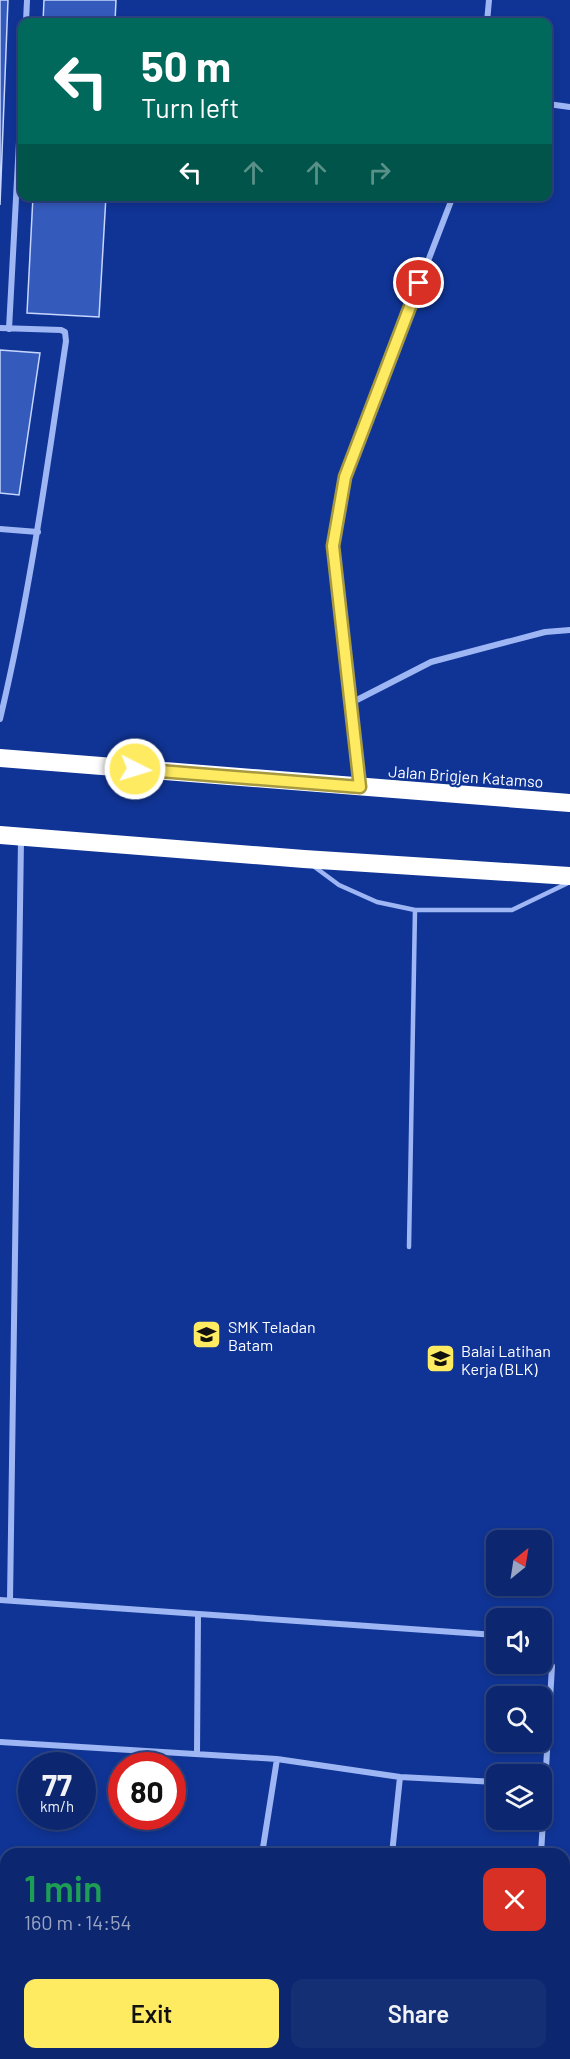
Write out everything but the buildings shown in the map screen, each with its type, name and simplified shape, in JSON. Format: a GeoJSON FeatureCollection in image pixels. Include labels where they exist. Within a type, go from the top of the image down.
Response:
{"type":"FeatureCollection","features":[{"type":"Feature","properties":{"kind":"highway","name":"Jalan Brigjen Katamso"},"geometry":{"type":"LineString","coordinates":[[0,758],[570,803]]}},
{"type":"Feature","properties":{"kind":"highway"},"geometry":{"type":"LineString","coordinates":[[0,835],[304,859],[570,876]]}},
{"type":"Feature","properties":{"kind":"street"},"geometry":{"type":"LineString","coordinates":[[26,18],[27,0]]}},
{"type":"Feature","properties":{"kind":"street"},"geometry":{"type":"LineString","coordinates":[[487,18],[489,0]]}},
{"type":"Feature","properties":{"kind":"street"},"geometry":{"type":"LineString","coordinates":[[552,105],[570,107]]}},
{"type":"Feature","properties":{"kind":"street"},"geometry":{"type":"LineString","coordinates":[[9,328],[18,160]]}},
{"type":"Feature","properties":{"kind":"street"},"geometry":{"type":"LineString","coordinates":[[360,787],[333,546],[345,477],[451,201]]}},
{"type":"Feature","properties":{"kind":"street"},"geometry":{"type":"LineString","coordinates":[[0,328],[57,329],[65,332],[66,336],[38,532],[0,718]]}},
{"type":"Feature","properties":{"kind":"street"},"geometry":{"type":"LineString","coordinates":[[0,529],[38,532]]}},
{"type":"Feature","properties":{"kind":"street"},"geometry":{"type":"LineString","coordinates":[[351,703],[431,662],[544,632],[570,630]]}},
{"type":"Feature","properties":{"kind":"street"},"geometry":{"type":"LineString","coordinates":[[10,1600],[21,837]]}},
{"type":"Feature","properties":{"kind":"street"},"geometry":{"type":"LineString","coordinates":[[0,1600],[486,1634]]}},
{"type":"Feature","properties":{"kind":"street"},"geometry":{"type":"LineString","coordinates":[[197,1754],[198,1614]]}},
{"type":"Feature","properties":{"kind":"street"},"geometry":{"type":"LineString","coordinates":[[545,1764],[551,1674]]}},
{"type":"Feature","properties":{"kind":"street"},"geometry":{"type":"LineString","coordinates":[[0,1742],[277,1759],[400,1777],[486,1781]]}},
{"type":"Feature","properties":{"kind":"street"},"geometry":{"type":"LineString","coordinates":[[263,1848],[277,1759]]}},
{"type":"Feature","properties":{"kind":"street"},"geometry":{"type":"LineString","coordinates":[[393,1848],[400,1777]]}},
{"type":"Feature","properties":{"kind":"street"},"geometry":{"type":"LineString","coordinates":[[541,1848],[542,1830]]}},
{"type":"Feature","properties":{"kind":"lane"},"geometry":{"type":"LineString","coordinates":[[304,859],[339,885],[377,902],[415,910],[512,910],[570,882]]}},
{"type":"Feature","properties":{"kind":"lane"},"geometry":{"type":"LineString","coordinates":[[409,1246],[415,910]]}},
{"type":"Feature","properties":{"kind":"place","name":"SMK Teladan Batam"},"geometry":{"type":"Point","coordinates":[207,1335]}},
{"type":"Feature","properties":{"kind":"place","name":"Balai Latihan Kerja (BLK)"},"geometry":{"type":"Point","coordinates":[440,1359]}},
{"type":"Feature","properties":{"kind":"route"},"geometry":{"type":"LineString","coordinates":[[135,769],[360,787],[333,546],[345,477],[419,283]]}}]}
